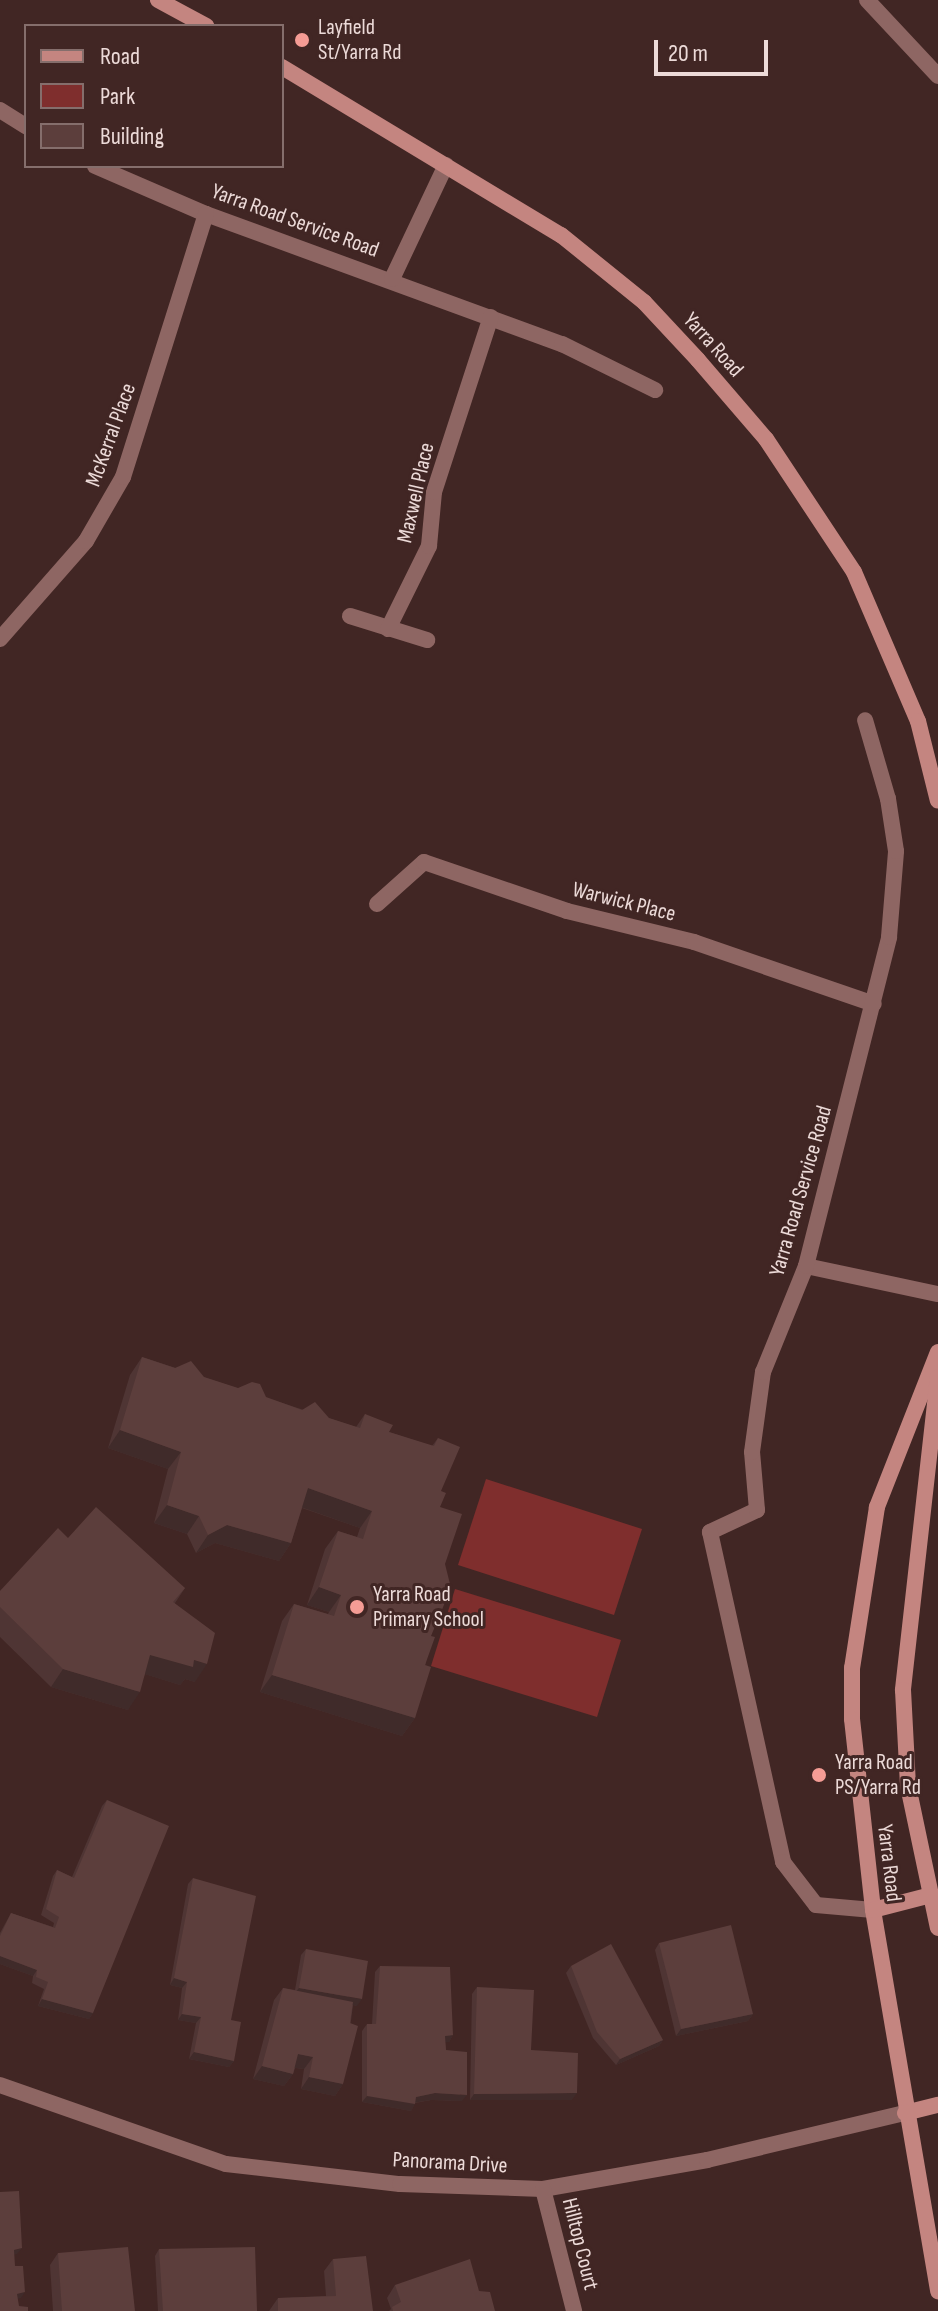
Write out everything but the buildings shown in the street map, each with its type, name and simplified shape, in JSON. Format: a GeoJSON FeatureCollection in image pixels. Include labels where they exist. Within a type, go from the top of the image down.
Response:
{"type":"FeatureCollection","features":[{"type":"Feature","properties":{"kind":"main road"},"geometry":{"type":"LineString","coordinates":[[158,0],[202,24]]}},
{"type":"Feature","properties":{"kind":"main road","name":"Yarra Road"},"geometry":{"type":"LineString","coordinates":[[284,68],[561,235],[644,302],[766,439],[854,572],[918,721],[938,801]]}},
{"type":"Feature","properties":{"kind":"main road","name":"Yarra Road"},"geometry":{"type":"LineString","coordinates":[[938,1352],[877,1507],[852,1668],[857,1784],[873,1910],[905,2113],[938,2291]]}},
{"type":"Feature","properties":{"kind":"main road","name":"Yarra Road"},"geometry":{"type":"LineString","coordinates":[[938,1377],[903,1690],[908,1786],[938,1928]]}},
{"type":"Feature","properties":{"kind":"main road"},"geometry":{"type":"LineString","coordinates":[[873,1910],[931,1895]]}},
{"type":"Feature","properties":{"kind":"main road"},"geometry":{"type":"LineString","coordinates":[[905,2113],[938,2105]]}},
{"type":"Feature","properties":{"kind":"street"},"geometry":{"type":"LineString","coordinates":[[867,0],[938,76]]}},
{"type":"Feature","properties":{"kind":"street"},"geometry":{"type":"LineString","coordinates":[[0,110],[24,125]]}},
{"type":"Feature","properties":{"kind":"street","name":"Yarra Road Service Road"},"geometry":{"type":"LineString","coordinates":[[392,279],[446,165]]}},
{"type":"Feature","properties":{"kind":"street","name":"Yarra Road Service Road"},"geometry":{"type":"LineString","coordinates":[[100,168],[206,214],[392,279],[562,344],[655,390]]}},
{"type":"Feature","properties":{"kind":"street","name":"McKerral Place"},"geometry":{"type":"LineString","coordinates":[[0,639],[86,541],[123,477],[206,214]]}},
{"type":"Feature","properties":{"kind":"street","name":"Maxwell Place"},"geometry":{"type":"LineString","coordinates":[[388,629],[429,546],[434,492],[491,317]]}},
{"type":"Feature","properties":{"kind":"street"},"geometry":{"type":"LineString","coordinates":[[350,616],[427,640]]}},
{"type":"Feature","properties":{"kind":"street","name":"Yarra Road Service Road"},"geometry":{"type":"LineString","coordinates":[[865,720],[888,799],[896,851],[889,937],[806,1266],[763,1372],[752,1452],[757,1510],[710,1532],[783,1862],[816,1905],[873,1910]]}},
{"type":"Feature","properties":{"kind":"street","name":"Warwick Place"},"geometry":{"type":"LineString","coordinates":[[377,904],[424,862],[567,911],[694,942],[874,1004]]}},
{"type":"Feature","properties":{"kind":"street"},"geometry":{"type":"LineString","coordinates":[[806,1266],[938,1294]]}},
{"type":"Feature","properties":{"kind":"street","name":"Panorama Drive"},"geometry":{"type":"LineString","coordinates":[[0,2085],[226,2164],[400,2184],[543,2189],[707,2160],[905,2113]]}},
{"type":"Feature","properties":{"kind":"street","name":"Hilltop Court"},"geometry":{"type":"LineString","coordinates":[[543,2189],[574,2311]]}},
{"type":"Feature","properties":{"kind":"green space"},"geometry":{"type":"Polygon","coordinates":[[[486,1479],[642,1529],[614,1615],[458,1565],[486,1479]]]}},
{"type":"Feature","properties":{"kind":"green space"},"geometry":{"type":"Polygon","coordinates":[[[455,1589],[621,1640],[597,1717],[431,1666],[455,1589]]]}},
{"type":"Feature","properties":{"kind":"place","name":"Layfield St/Yarra Rd"},"geometry":{"type":"Point","coordinates":[302,40]}},
{"type":"Feature","properties":{"kind":"place","name":"Yarra Road Primary School"},"geometry":{"type":"Point","coordinates":[357,1607]}},
{"type":"Feature","properties":{"kind":"place","name":"Yarra Road PS/Yarra Rd"},"geometry":{"type":"Point","coordinates":[819,1775]}}]}
